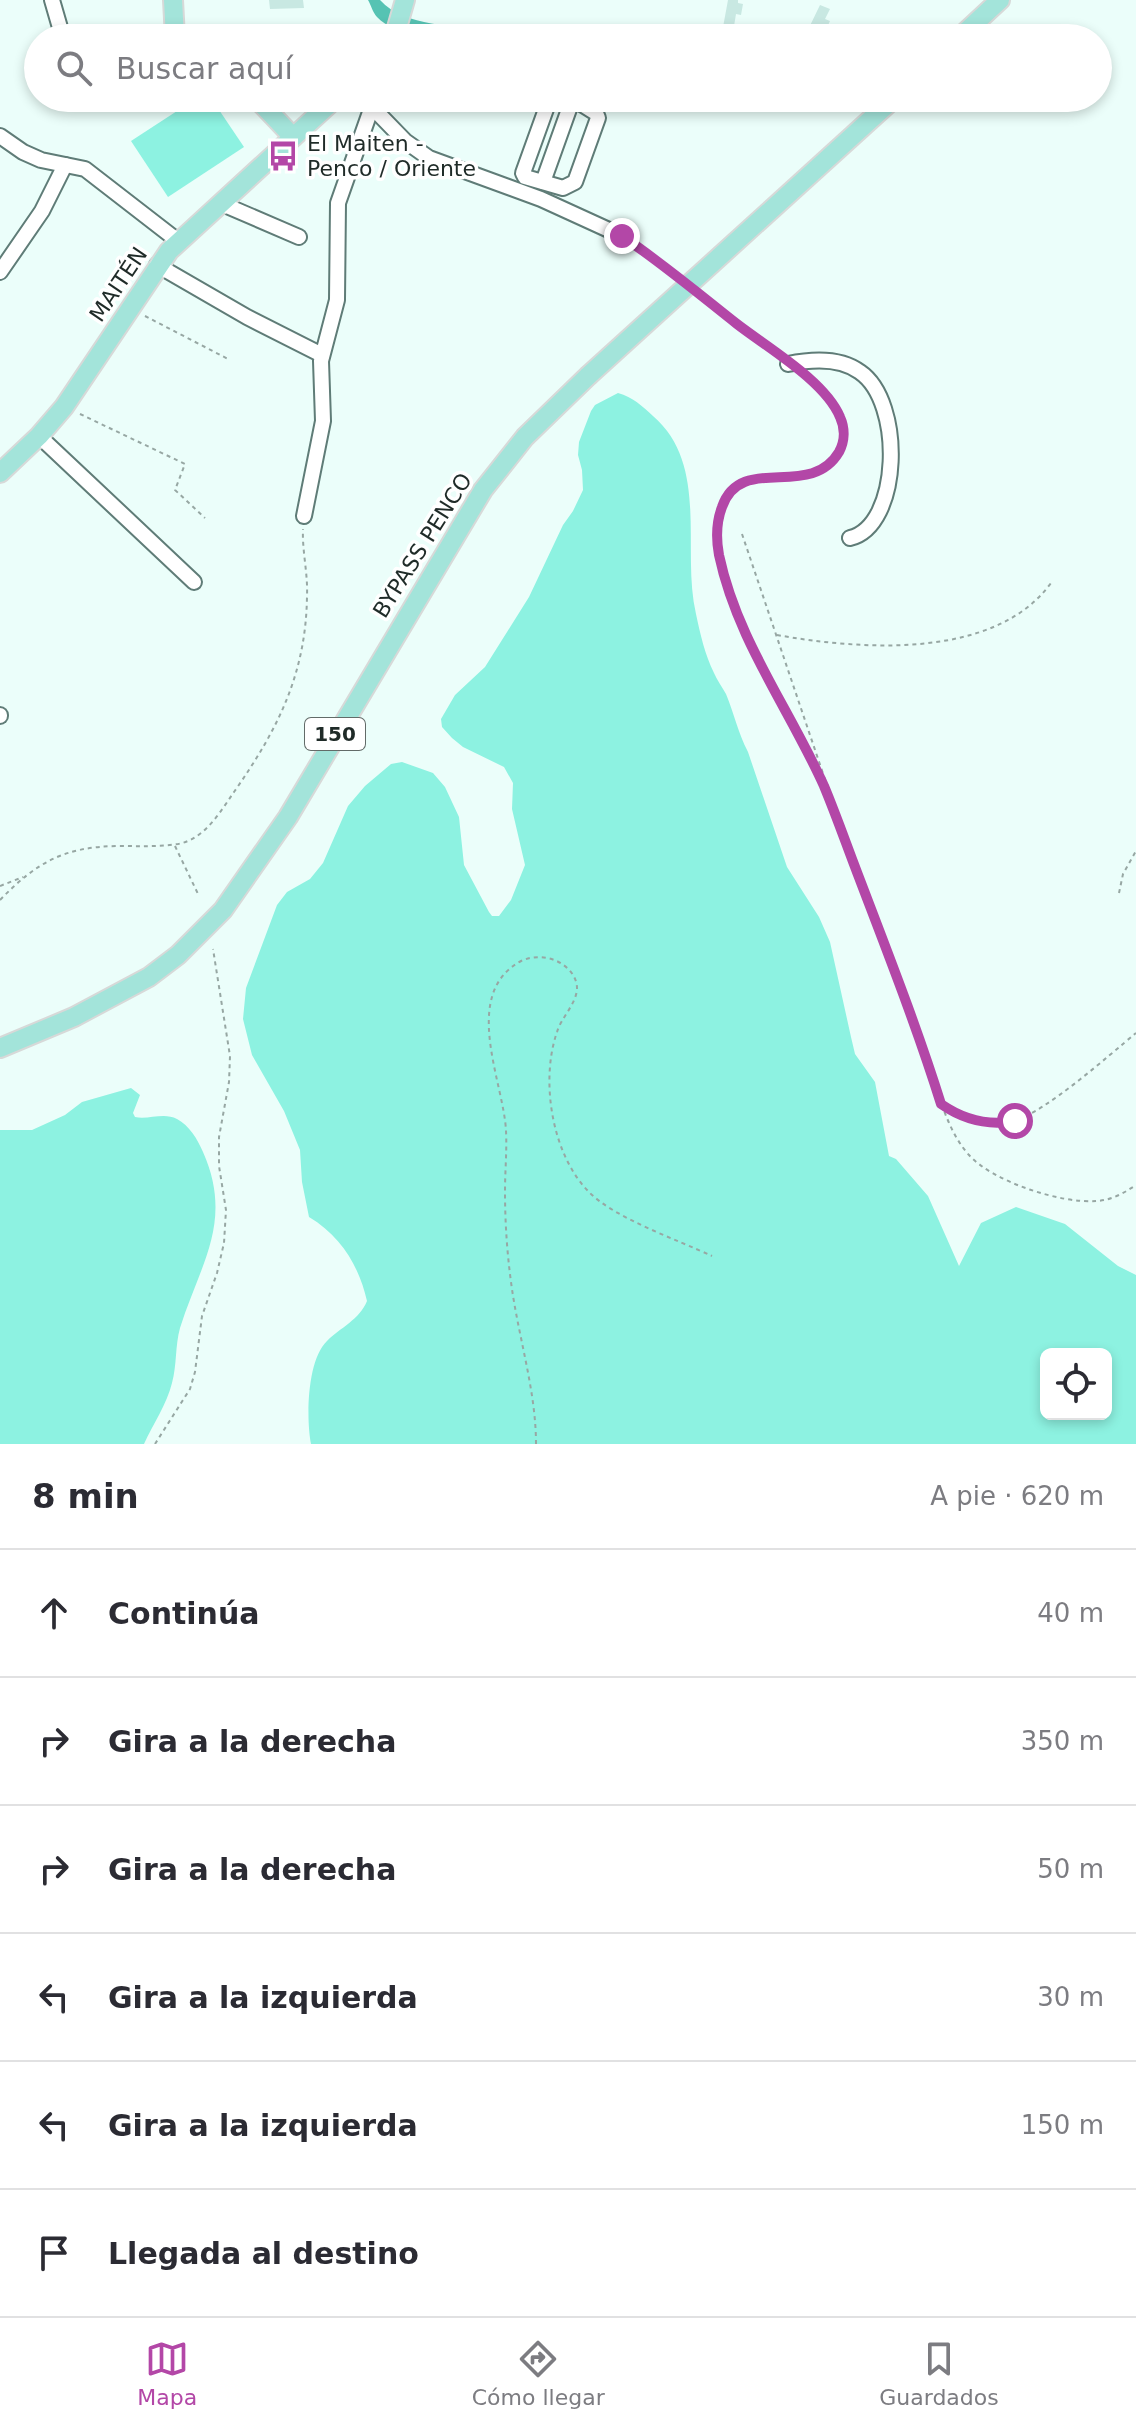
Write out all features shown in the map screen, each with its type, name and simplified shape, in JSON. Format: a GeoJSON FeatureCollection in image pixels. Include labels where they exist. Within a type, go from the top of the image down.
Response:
{"type":"FeatureCollection","features":[{"type":"Feature","properties":{"kind":"main road"},"geometry":{"type":"LineString","coordinates":[[173,0],[174,24]]}},
{"type":"Feature","properties":{"kind":"main road"},"geometry":{"type":"LineString","coordinates":[[974,24],[1000,0]]}},
{"type":"Feature","properties":{"kind":"main road"},"geometry":{"type":"LineString","coordinates":[[269,112],[293,137]]}},
{"type":"Feature","properties":{"kind":"main road","name":"MAITÉN"},"geometry":{"type":"LineString","coordinates":[[0,473],[64,407],[157,265],[178,241],[321,112]]}},
{"type":"Feature","properties":{"kind":"main road","name":"BYPASS PENCO"},"geometry":{"type":"LineString","coordinates":[[0,1048],[102,1004],[149,977],[187,947],[223,910],[288,817],[483,490],[525,437],[588,376],[880,112]]}},
{"type":"Feature","properties":{"kind":"main road","name":"BYPASS PENCO"},"geometry":{"type":"LineString","coordinates":[[0,1041],[31,1035]]}},
{"type":"Feature","properties":{"kind":"street"},"geometry":{"type":"LineString","coordinates":[[52,0],[59,24]]}},
{"type":"Feature","properties":{"kind":"street"},"geometry":{"type":"LineString","coordinates":[[304,516],[323,421],[322,355],[337,300],[338,203],[370,112]]}},
{"type":"Feature","properties":{"kind":"street"},"geometry":{"type":"LineString","coordinates":[[382,112],[405,141],[429,158],[541,199],[622,236]]}},
{"type":"Feature","properties":{"kind":"street"},"geometry":{"type":"LineString","coordinates":[[545,112],[523,173],[525,177],[563,188],[575,182],[598,118],[594,112]]}},
{"type":"Feature","properties":{"kind":"street"},"geometry":{"type":"LineString","coordinates":[[543,182],[568,112]]}},
{"type":"Feature","properties":{"kind":"street"},"geometry":{"type":"LineString","coordinates":[[0,136],[34,157],[79,166],[91,172],[178,241]]}},
{"type":"Feature","properties":{"kind":"street"},"geometry":{"type":"LineString","coordinates":[[0,272],[42,211],[65,165]]}},
{"type":"Feature","properties":{"kind":"street"},"geometry":{"type":"LineString","coordinates":[[220,203],[299,237]]}},
{"type":"Feature","properties":{"kind":"street"},"geometry":{"type":"LineString","coordinates":[[157,265],[247,317],[322,355]]}},
{"type":"Feature","properties":{"kind":"street"},"geometry":{"type":"LineString","coordinates":[[788,364],[815,360],[850,366],[867,377],[884,404],[892,441],[888,480],[873,522],[865,532],[850,538]]}},
{"type":"Feature","properties":{"kind":"street"},"geometry":{"type":"LineString","coordinates":[[39,436],[194,582]]}},
{"type":"Feature","properties":{"kind":"path"},"geometry":{"type":"LineString","coordinates":[[622,236],[676,273]]}},
{"type":"Feature","properties":{"kind":"path"},"geometry":{"type":"LineString","coordinates":[[700,293],[819,389],[835,407],[843,426],[840,449],[829,463],[806,476],[762,477],[747,481],[735,488],[722,507],[717,524],[717,543],[729,592],[746,637],[806,749],[839,822]]}},
{"type":"Feature","properties":{"kind":"path"},"geometry":{"type":"LineString","coordinates":[[130,308],[230,360]]}},
{"type":"Feature","properties":{"kind":"path"},"geometry":{"type":"LineString","coordinates":[[64,407],[185,464],[175,490],[205,518]]}},
{"type":"Feature","properties":{"kind":"path"},"geometry":{"type":"LineString","coordinates":[[0,900],[32,869],[49,861],[84,850],[174,845],[199,835],[224,807],[266,745],[290,695],[301,656],[307,615],[307,575],[302,535],[304,516]]}},
{"type":"Feature","properties":{"kind":"path"},"geometry":{"type":"LineString","coordinates":[[742,534],[839,822],[954,1134],[967,1153],[985,1169],[1044,1193],[1087,1201],[1116,1196],[1136,1185]]}},
{"type":"Feature","properties":{"kind":"path"},"geometry":{"type":"LineString","coordinates":[[776,635],[858,645],[948,639],[988,630],[1011,619],[1032,605],[1051,583]]}},
{"type":"Feature","properties":{"kind":"path"},"geometry":{"type":"LineString","coordinates":[[174,845],[199,896]]}},
{"type":"Feature","properties":{"kind":"path"},"geometry":{"type":"LineString","coordinates":[[1119,893],[1123,874],[1136,851]]}},
{"type":"Feature","properties":{"kind":"path"},"geometry":{"type":"LineString","coordinates":[[0,886],[24,877]]}},
{"type":"Feature","properties":{"kind":"path"},"geometry":{"type":"LineString","coordinates":[[155,1444],[190,1389],[195,1372],[198,1330],[217,1273],[225,1235],[226,1210],[219,1166],[219,1137],[229,1082],[230,1056],[213,949]]}},
{"type":"Feature","properties":{"kind":"path"},"geometry":{"type":"LineString","coordinates":[[536,1444],[535,1417],[508,1252],[505,1118],[491,1062],[489,1031],[498,987],[510,970],[523,960],[543,957],[557,961],[569,970],[577,984],[576,995],[557,1032],[550,1080],[556,1127],[571,1169],[589,1192],[606,1206],[712,1256]]}},
{"type":"Feature","properties":{"kind":"path"},"geometry":{"type":"LineString","coordinates":[[941,1104],[958,1115],[978,1121],[1015,1121],[1052,1099],[1136,1033]]}},
{"type":"Feature","properties":{"kind":"shaded area"},"geometry":{"type":"Polygon","coordinates":[[[368,0],[380,0],[403,16],[437,24],[386,24],[374,13],[368,0]]]}},
{"type":"Feature","properties":{"kind":"shaded area"},"geometry":{"type":"Polygon","coordinates":[[[176,112],[220,112],[244,147],[168,197],[131,141],[176,112]]]}},
{"type":"Feature","properties":{"kind":"shaded area"},"geometry":{"type":"Polygon","coordinates":[[[618,393],[633,399],[671,436],[682,459],[690,509],[692,589],[703,644],[748,752],[787,867],[819,917],[830,942],[855,1054],[875,1082],[889,1156],[896,1159],[928,1196],[959,1266],[981,1223],[1016,1207],[1065,1224],[1118,1266],[1136,1275],[1136,1444],[311,1444],[309,1405],[315,1361],[327,1341],[355,1318],[367,1301],[347,1253],[330,1233],[309,1217],[300,1150],[284,1111],[252,1055],[243,1019],[246,988],[277,905],[287,892],[310,879],[323,863],[348,806],[365,786],[391,764],[402,762],[433,773],[445,787],[459,817],[464,865],[489,912],[492,916],[499,916],[511,900],[525,865],[512,809],[513,783],[504,767],[463,747],[452,738],[442,727],[441,719],[455,695],[485,667],[529,597],[563,525],[573,511],[583,490],[579,442],[595,405],[618,393]]]}},
{"type":"Feature","properties":{"kind":"shaded area"},"geometry":{"type":"Polygon","coordinates":[[[131,1088],[140,1095],[133,1113],[135,1117],[172,1117],[193,1133],[212,1177],[215,1200],[211,1242],[180,1328],[170,1391],[144,1444],[0,1444],[0,1130],[32,1130],[65,1115],[82,1102],[131,1088]]]}},
{"type":"Feature","properties":{"kind":"building"},"geometry":{"type":"Polygon","coordinates":[[[269,0],[303,0],[304,8],[270,9],[269,0]]]}},
{"type":"Feature","properties":{"kind":"building"},"geometry":{"type":"Polygon","coordinates":[[[728,0],[738,0],[743,4],[741,15],[736,14],[734,24],[724,24],[728,0]]]}},
{"type":"Feature","properties":{"kind":"building"},"geometry":{"type":"Polygon","coordinates":[[[820,5],[830,9],[825,19],[830,21],[829,24],[811,24],[820,5]]]}},
{"type":"Feature","properties":{"kind":"place","name":"El Maiten - Penco / Oriente"},"geometry":{"type":"Point","coordinates":[283,156]}},
{"type":"Feature","properties":{"kind":"route"},"geometry":{"type":"LineString","coordinates":[[622,236],[676,273],[804,376],[828,398],[840,416],[843,442],[835,457],[822,469],[797,478],[754,479],[730,492],[718,518],[719,556],[746,637],[806,749],[839,822],[899,980],[941,1104],[958,1115],[978,1121],[1015,1121]]}}]}
